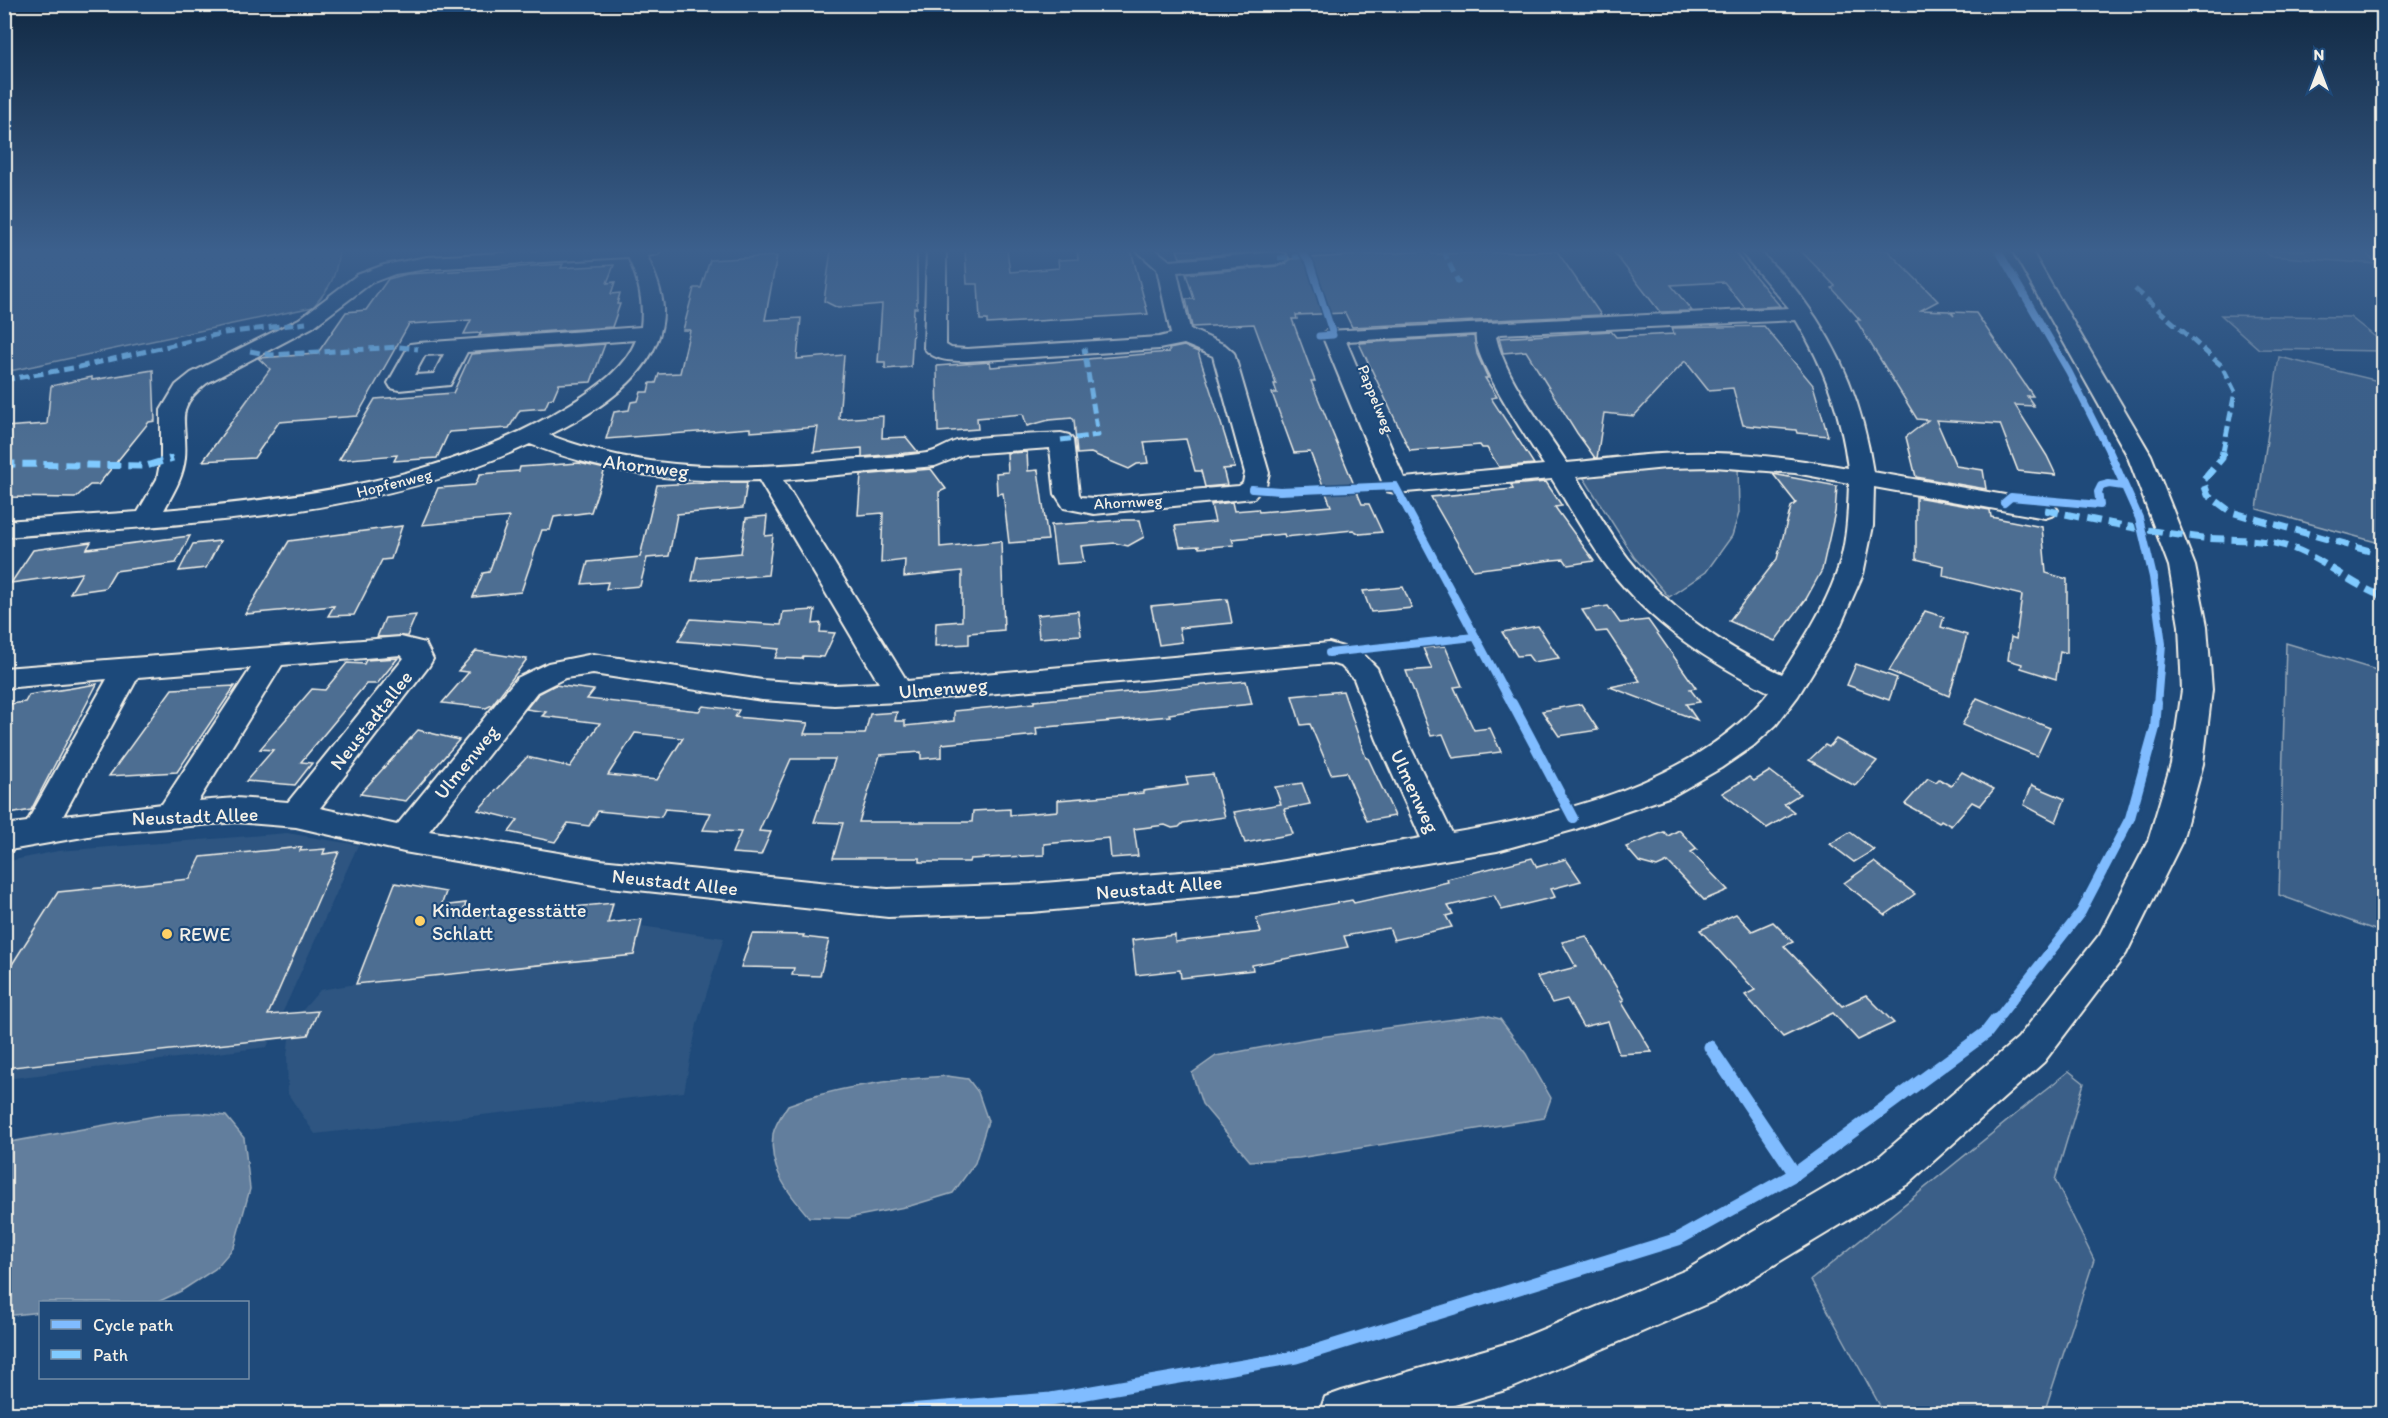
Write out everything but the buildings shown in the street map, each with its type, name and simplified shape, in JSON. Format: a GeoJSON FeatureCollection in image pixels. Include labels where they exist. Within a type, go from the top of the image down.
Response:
{"type":"FeatureCollection","features":[{"type":"Feature","properties":{"kind":"street"},"geometry":{"type":"LineString","coordinates":[[147,518],[169,479],[173,458],[172,410],[184,390],[199,378],[315,316]]}},
{"type":"Feature","properties":{"kind":"street","name":"Hopfenweg"},"geometry":{"type":"LineString","coordinates":[[4,529],[293,504],[383,487],[465,464],[531,436],[574,412],[603,392],[631,366],[650,333],[652,316]]}},
{"type":"Feature","properties":{"kind":"street"},"geometry":{"type":"LineString","coordinates":[[935,316],[935,348],[955,355],[1159,343],[1185,337],[1178,328],[1176,316]]}},
{"type":"Feature","properties":{"kind":"street","name":"Pappelweg"},"geometry":{"type":"LineString","coordinates":[[1753,316],[1526,326],[1488,331],[1480,328],[1333,334],[1395,486],[1666,461],[1714,460],[1795,466],[1862,478]]}},
{"type":"Feature","properties":{"kind":"street","name":"Neustadt Allee"},"geometry":{"type":"LineString","coordinates":[[4,838],[38,831],[173,814],[236,810],[296,815],[404,839],[600,873],[888,903],[1031,898],[1255,879],[1497,838],[1573,818],[1663,787],[1742,738],[1765,718],[1788,688],[1825,629],[1850,574],[1860,526],[1862,478],[1855,430],[1843,390],[1804,316]]}},
{"type":"Feature","properties":{"kind":"street"},"geometry":{"type":"LineString","coordinates":[[1342,1413],[1512,1365],[1701,1285],[1894,1170],[2031,1050],[2113,944],[2165,841],[2187,764],[2197,690],[2193,626],[2182,566],[2139,455],[2059,316]]}},
{"type":"Feature","properties":{"kind":"street"},"geometry":{"type":"LineString","coordinates":[[1488,331],[1485,337],[1487,346],[1508,389],[1618,563],[1654,603],[1710,647],[1745,668],[1788,688]]}},
{"type":"Feature","properties":{"kind":"street"},"geometry":{"type":"LineString","coordinates":[[459,346],[650,333]]}},
{"type":"Feature","properties":{"kind":"street","name":"Ahornweg"},"geometry":{"type":"LineString","coordinates":[[531,436],[575,455],[613,464],[666,472],[766,472],[935,459],[960,447],[1061,440],[1067,494],[1073,503],[1094,506],[1245,493],[1252,489],[1257,473],[1223,353],[1185,337]]}},
{"type":"Feature","properties":{"kind":"street"},"geometry":{"type":"LineString","coordinates":[[766,472],[899,692]]}},
{"type":"Feature","properties":{"kind":"street"},"geometry":{"type":"LineString","coordinates":[[1862,478],[2045,510]]}},
{"type":"Feature","properties":{"kind":"street","name":"Neustadtallee"},"geometry":{"type":"LineString","coordinates":[[4,678],[127,670],[400,646],[415,650],[419,658],[296,815]]}},
{"type":"Feature","properties":{"kind":"street","name":"Ulmenweg"},"geometry":{"type":"LineString","coordinates":[[404,839],[527,685],[539,676],[557,669],[593,664],[762,690],[822,694],[899,692],[1329,654],[1350,659],[1360,666],[1366,675],[1392,740],[1442,847]]}},
{"type":"Feature","properties":{"kind":"street"},"geometry":{"type":"LineString","coordinates":[[173,814],[273,657]]}},
{"type":"Feature","properties":{"kind":"street"},"geometry":{"type":"LineString","coordinates":[[38,831],[127,670]]}},
{"type":"Feature","properties":{"kind":"shaded area"},"geometry":{"type":"Polygon","coordinates":[[[5,316],[270,316],[5,372],[5,316]]]}},
{"type":"Feature","properties":{"kind":"shaded area"},"geometry":{"type":"Polygon","coordinates":[[[2222,316],[2350,317],[2383,343],[2383,351],[2259,349],[2222,316]]]}},
{"type":"Feature","properties":{"kind":"shaded area"},"geometry":{"type":"Polygon","coordinates":[[[2279,357],[2383,382],[2383,544],[2257,509],[2279,357]]]}},
{"type":"Feature","properties":{"kind":"shaded area"},"geometry":{"type":"Polygon","coordinates":[[[1738,465],[1739,513],[1732,536],[1706,572],[1669,597],[1634,557],[1582,475],[1627,469],[1738,465]]]}},
{"type":"Feature","properties":{"kind":"shaded area"},"geometry":{"type":"Polygon","coordinates":[[[2286,643],[2383,672],[2383,933],[2279,895],[2286,643]]]}},
{"type":"Feature","properties":{"kind":"shaded area","name":"REWE"},"geometry":{"type":"Polygon","coordinates":[[[287,833],[358,845],[267,1047],[5,1079],[4,862],[58,851],[287,833]]]}},
{"type":"Feature","properties":{"kind":"shaded area"},"geometry":{"type":"Polygon","coordinates":[[[396,883],[446,892],[441,906],[466,903],[462,918],[608,923],[642,919],[641,926],[724,938],[697,1024],[684,1092],[315,1134],[288,1094],[289,1039],[301,1012],[320,990],[356,984],[396,883]]]}},
{"type":"Feature","properties":{"kind":"shaded area"},"geometry":{"type":"Polygon","coordinates":[[[1485,1015],[1500,1019],[1526,1054],[1551,1098],[1544,1118],[1299,1158],[1250,1161],[1202,1104],[1192,1073],[1216,1056],[1312,1038],[1485,1015]]]}},
{"type":"Feature","properties":{"kind":"shaded area"},"geometry":{"type":"Polygon","coordinates":[[[2069,1071],[2084,1083],[2055,1180],[2094,1260],[2044,1413],[1884,1413],[1811,1280],[2069,1071]]]}},
{"type":"Feature","properties":{"kind":"shaded area"},"geometry":{"type":"Polygon","coordinates":[[[947,1076],[968,1079],[978,1092],[988,1121],[975,1163],[953,1193],[910,1206],[848,1218],[809,1217],[781,1179],[774,1158],[772,1146],[774,1130],[788,1105],[807,1098],[866,1084],[947,1076]]]}},
{"type":"Feature","properties":{"kind":"shaded area"},"geometry":{"type":"Polygon","coordinates":[[[200,1113],[226,1116],[244,1138],[250,1189],[234,1247],[215,1269],[181,1291],[160,1301],[39,1301],[39,1312],[5,1316],[5,1143],[161,1115],[200,1113]]]}},
{"type":"Feature","properties":{"kind":"marked path"},"geometry":{"type":"LineString","coordinates":[[2168,316],[2222,366],[2235,392],[2222,458],[2203,481],[2208,495],[2231,512],[2384,555]]}},
{"type":"Feature","properties":{"kind":"marked path"},"geometry":{"type":"LineString","coordinates":[[4,380],[58,372],[197,338],[279,324],[306,323]]}},
{"type":"Feature","properties":{"kind":"marked path"},"geometry":{"type":"LineString","coordinates":[[250,351],[271,355],[399,347],[418,349]]}},
{"type":"Feature","properties":{"kind":"marked path"},"geometry":{"type":"LineString","coordinates":[[1061,440],[1098,435],[1084,348]]}},
{"type":"Feature","properties":{"kind":"marked path"},"geometry":{"type":"LineString","coordinates":[[4,471],[12,464],[146,466],[173,458]]}},
{"type":"Feature","properties":{"kind":"marked path"},"geometry":{"type":"LineString","coordinates":[[2045,510],[2176,534],[2275,543],[2299,551],[2359,586],[2384,597]]}},
{"type":"Feature","properties":{"kind":"cycle path"},"geometry":{"type":"LineString","coordinates":[[1319,336],[1333,335],[1327,316]]}},
{"type":"Feature","properties":{"kind":"cycle path"},"geometry":{"type":"LineString","coordinates":[[853,1414],[1051,1399],[1296,1357],[1678,1239],[1795,1174],[1986,1033],[2081,912],[2130,818],[2155,728],[2162,644],[2153,577],[2139,518],[2096,422],[2037,316]]}},
{"type":"Feature","properties":{"kind":"cycle path"},"geometry":{"type":"LineString","coordinates":[[2004,503],[2011,497],[2100,505],[2098,492],[2101,486],[2109,484],[2123,486]]}},
{"type":"Feature","properties":{"kind":"cycle path"},"geometry":{"type":"LineString","coordinates":[[1252,489],[1280,491],[1395,486],[1573,818]]}},
{"type":"Feature","properties":{"kind":"cycle path"},"geometry":{"type":"LineString","coordinates":[[1329,653],[1474,637]]}},
{"type":"Feature","properties":{"kind":"cycle path"},"geometry":{"type":"LineString","coordinates":[[1710,1047],[1795,1174]]}},
{"type":"Feature","properties":{"kind":"place","name":"Kindertagesstätte Schlatt"},"geometry":{"type":"Point","coordinates":[420,921]}},
{"type":"Feature","properties":{"kind":"place","name":"REWE"},"geometry":{"type":"Point","coordinates":[167,934]}}]}
